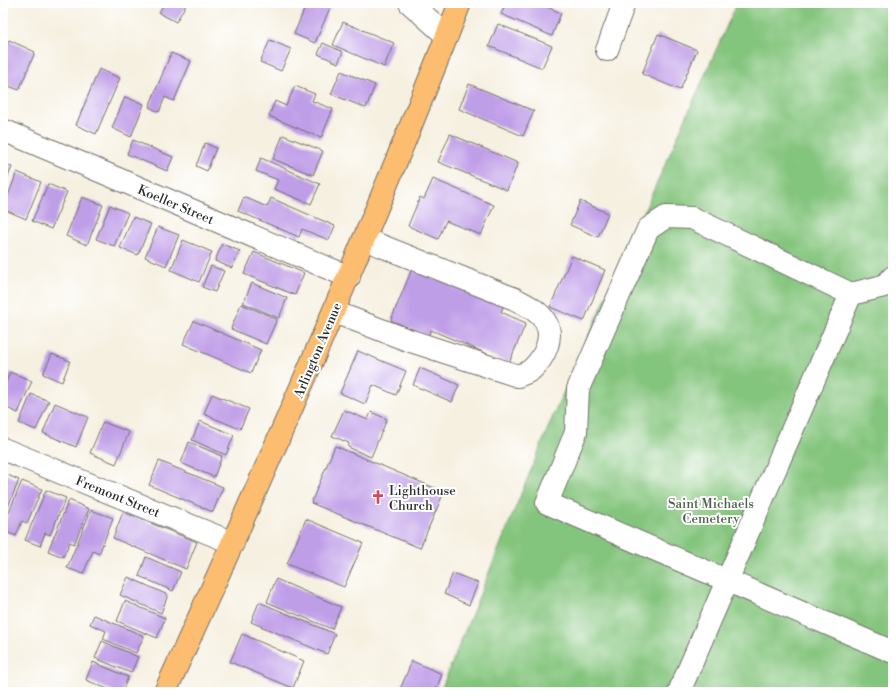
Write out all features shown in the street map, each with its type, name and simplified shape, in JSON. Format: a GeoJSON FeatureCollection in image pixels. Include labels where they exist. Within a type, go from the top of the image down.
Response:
{"type":"FeatureCollection","features":[{"type":"Feature","properties":{"kind":"main road","name":"Arlington Avenue"},"geometry":{"type":"LineString","coordinates":[[165,692],[233,543],[349,277],[460,3]]}},
{"type":"Feature","properties":{"kind":"street"},"geometry":{"type":"LineString","coordinates":[[410,3],[447,36]]}},
{"type":"Feature","properties":{"kind":"street"},"geometry":{"type":"LineString","coordinates":[[607,50],[624,3]]}},
{"type":"Feature","properties":{"kind":"street","name":"Koeller Street"},"geometry":{"type":"LineString","coordinates":[[3,130],[349,277]]}},
{"type":"Feature","properties":{"kind":"street"},"geometry":{"type":"LineString","coordinates":[[893,277],[884,286],[851,294],[692,218],[666,217],[648,229],[587,367],[578,389],[576,432],[547,503],[893,652]]}},
{"type":"Feature","properties":{"kind":"street"},"geometry":{"type":"LineString","coordinates":[[334,312],[405,339],[518,376],[531,370],[544,354],[550,334],[545,321],[532,308],[515,299],[364,238]]}},
{"type":"Feature","properties":{"kind":"street"},"geometry":{"type":"LineString","coordinates":[[679,692],[726,579],[851,294]]}},
{"type":"Feature","properties":{"kind":"street","name":"Fremont Street"},"geometry":{"type":"LineString","coordinates":[[3,449],[233,543]]}},
{"type":"Feature","properties":{"kind":"green space","name":"Saint Michaels Cemetery"},"geometry":{"type":"Polygon","coordinates":[[[737,3],[893,3],[893,692],[440,692],[553,416],[737,3]]]}},
{"type":"Feature","properties":{"kind":"building"},"geometry":{"type":"Polygon","coordinates":[[[164,3],[187,3],[176,22],[159,13],[164,3]]]}},
{"type":"Feature","properties":{"kind":"building"},"geometry":{"type":"Polygon","coordinates":[[[261,3],[272,3],[270,7],[261,3]]]}},
{"type":"Feature","properties":{"kind":"building"},"geometry":{"type":"Polygon","coordinates":[[[307,3],[332,3],[315,43],[294,34],[307,3]]]}},
{"type":"Feature","properties":{"kind":"building"},"geometry":{"type":"Polygon","coordinates":[[[506,3],[538,3],[561,13],[552,36],[501,14],[506,3]]]}},
{"type":"Feature","properties":{"kind":"building"},"geometry":{"type":"Polygon","coordinates":[[[343,22],[394,43],[384,67],[333,45],[343,22]]]}},
{"type":"Feature","properties":{"kind":"building"},"geometry":{"type":"Polygon","coordinates":[[[498,24],[552,46],[542,68],[489,46],[498,24]]]}},
{"type":"Feature","properties":{"kind":"building"},"geometry":{"type":"Polygon","coordinates":[[[658,34],[697,50],[680,90],[642,74],[658,34]]]}},
{"type":"Feature","properties":{"kind":"building"},"geometry":{"type":"Polygon","coordinates":[[[9,40],[35,52],[19,90],[3,84],[3,54],[9,40]]]}},
{"type":"Feature","properties":{"kind":"building"},"geometry":{"type":"Polygon","coordinates":[[[270,40],[291,49],[281,71],[260,62],[270,40]]]}},
{"type":"Feature","properties":{"kind":"building"},"geometry":{"type":"Polygon","coordinates":[[[323,43],[343,52],[338,63],[318,54],[323,43]]]}},
{"type":"Feature","properties":{"kind":"building"},"geometry":{"type":"Polygon","coordinates":[[[171,53],[191,61],[174,101],[165,97],[159,112],[149,107],[171,53]]]}},
{"type":"Feature","properties":{"kind":"building"},"geometry":{"type":"Polygon","coordinates":[[[99,69],[120,78],[96,134],[76,125],[99,69]]]}},
{"type":"Feature","properties":{"kind":"building"},"geometry":{"type":"Polygon","coordinates":[[[341,71],[375,85],[366,108],[331,94],[341,71]]]}},
{"type":"Feature","properties":{"kind":"building"},"geometry":{"type":"Polygon","coordinates":[[[469,84],[534,111],[523,136],[459,109],[469,84]]]}},
{"type":"Feature","properties":{"kind":"building"},"geometry":{"type":"Polygon","coordinates":[[[295,86],[315,94],[312,101],[333,109],[321,138],[269,116],[275,101],[286,106],[295,86]]]}},
{"type":"Feature","properties":{"kind":"building"},"geometry":{"type":"Polygon","coordinates":[[[125,97],[144,104],[131,137],[112,128],[125,97]]]}},
{"type":"Feature","properties":{"kind":"building"},"geometry":{"type":"Polygon","coordinates":[[[450,134],[518,163],[507,190],[438,162],[450,134]]]}},
{"type":"Feature","properties":{"kind":"building"},"geometry":{"type":"Polygon","coordinates":[[[283,135],[323,151],[313,175],[273,159],[283,135]]]}},
{"type":"Feature","properties":{"kind":"building"},"geometry":{"type":"Polygon","coordinates":[[[133,140],[173,157],[167,171],[127,154],[133,140]]]}},
{"type":"Feature","properties":{"kind":"building"},"geometry":{"type":"Polygon","coordinates":[[[205,143],[216,148],[207,171],[196,166],[205,143]]]}},
{"type":"Feature","properties":{"kind":"building"},"geometry":{"type":"Polygon","coordinates":[[[261,158],[320,184],[311,204],[274,189],[278,180],[256,171],[261,158]]]}},
{"type":"Feature","properties":{"kind":"building"},"geometry":{"type":"Polygon","coordinates":[[[3,163],[12,167],[3,189],[3,163]]]}},
{"type":"Feature","properties":{"kind":"building"},"geometry":{"type":"Polygon","coordinates":[[[17,172],[41,182],[26,219],[3,209],[17,172]]]}},
{"type":"Feature","properties":{"kind":"building"},"geometry":{"type":"Polygon","coordinates":[[[433,179],[494,205],[481,235],[446,221],[438,239],[408,226],[420,197],[424,199],[433,179]]]}},
{"type":"Feature","properties":{"kind":"building"},"geometry":{"type":"Polygon","coordinates":[[[48,184],[67,192],[51,229],[32,221],[48,184]]]}},
{"type":"Feature","properties":{"kind":"building"},"geometry":{"type":"Polygon","coordinates":[[[82,197],[103,205],[87,245],[66,236],[82,197]]]}},
{"type":"Feature","properties":{"kind":"building"},"geometry":{"type":"Polygon","coordinates":[[[244,197],[267,207],[271,198],[335,226],[329,240],[302,229],[299,237],[238,211],[244,197]]]}},
{"type":"Feature","properties":{"kind":"building"},"geometry":{"type":"Polygon","coordinates":[[[580,201],[608,213],[598,237],[570,225],[580,201]]]}},
{"type":"Feature","properties":{"kind":"building"},"geometry":{"type":"Polygon","coordinates":[[[110,205],[128,213],[114,246],[96,239],[110,205]]]}},
{"type":"Feature","properties":{"kind":"building"},"geometry":{"type":"Polygon","coordinates":[[[133,217],[151,224],[138,255],[120,248],[133,217]]]}},
{"type":"Feature","properties":{"kind":"building"},"geometry":{"type":"Polygon","coordinates":[[[158,227],[179,235],[166,266],[145,257],[158,227]]]}},
{"type":"Feature","properties":{"kind":"building"},"geometry":{"type":"Polygon","coordinates":[[[183,240],[212,252],[199,282],[171,270],[183,240]]]}},
{"type":"Feature","properties":{"kind":"building"},"geometry":{"type":"Polygon","coordinates":[[[222,244],[240,251],[232,268],[215,261],[222,244]]]}},
{"type":"Feature","properties":{"kind":"building"},"geometry":{"type":"Polygon","coordinates":[[[254,252],[304,273],[295,295],[244,274],[254,252]]]}},
{"type":"Feature","properties":{"kind":"building"},"geometry":{"type":"Polygon","coordinates":[[[572,256],[605,270],[584,321],[550,307],[572,256]]]}},
{"type":"Feature","properties":{"kind":"building"},"geometry":{"type":"Polygon","coordinates":[[[414,264],[505,302],[501,312],[526,323],[509,363],[431,330],[428,336],[391,320],[414,264]]]}},
{"type":"Feature","properties":{"kind":"building"},"geometry":{"type":"Polygon","coordinates":[[[211,266],[224,271],[215,292],[202,287],[211,266]]]}},
{"type":"Feature","properties":{"kind":"building"},"geometry":{"type":"Polygon","coordinates":[[[252,283],[287,298],[279,318],[243,303],[252,283]]]}},
{"type":"Feature","properties":{"kind":"building"},"geometry":{"type":"Polygon","coordinates":[[[241,304],[277,319],[266,344],[231,329],[241,304]]]}},
{"type":"Feature","properties":{"kind":"building"},"geometry":{"type":"Polygon","coordinates":[[[194,321],[261,350],[251,373],[183,344],[194,321]]]}},
{"type":"Feature","properties":{"kind":"building"},"geometry":{"type":"Polygon","coordinates":[[[358,351],[406,371],[396,395],[373,385],[365,404],[340,393],[358,351]]]}},
{"type":"Feature","properties":{"kind":"building"},"geometry":{"type":"Polygon","coordinates":[[[52,354],[70,361],[62,382],[43,374],[52,354]]]}},
{"type":"Feature","properties":{"kind":"building"},"geometry":{"type":"Polygon","coordinates":[[[420,368],[459,385],[452,402],[413,385],[420,368]]]}},
{"type":"Feature","properties":{"kind":"building"},"geometry":{"type":"Polygon","coordinates":[[[10,372],[32,381],[18,413],[3,406],[3,390],[10,372]]]}},
{"type":"Feature","properties":{"kind":"building"},"geometry":{"type":"Polygon","coordinates":[[[31,394],[49,401],[36,430],[19,423],[31,394]]]}},
{"type":"Feature","properties":{"kind":"building"},"geometry":{"type":"Polygon","coordinates":[[[212,394],[249,409],[240,429],[204,414],[212,394]]]}},
{"type":"Feature","properties":{"kind":"building"},"geometry":{"type":"Polygon","coordinates":[[[55,403],[88,417],[76,447],[43,433],[55,403]]]}},
{"type":"Feature","properties":{"kind":"building"},"geometry":{"type":"Polygon","coordinates":[[[344,410],[368,420],[371,412],[387,419],[371,457],[348,447],[349,443],[332,436],[344,410]]]}},
{"type":"Feature","properties":{"kind":"building"},"geometry":{"type":"Polygon","coordinates":[[[200,421],[234,435],[226,455],[192,440],[200,421]]]}},
{"type":"Feature","properties":{"kind":"building"},"geometry":{"type":"Polygon","coordinates":[[[103,422],[129,432],[116,464],[90,453],[103,422]]]}},
{"type":"Feature","properties":{"kind":"building"},"geometry":{"type":"Polygon","coordinates":[[[189,442],[222,456],[214,477],[181,463],[189,442]]]}},
{"type":"Feature","properties":{"kind":"building","name":"Lighthouse Church"},"geometry":{"type":"Polygon","coordinates":[[[335,446],[444,492],[420,548],[311,503],[335,446]]]}},
{"type":"Feature","properties":{"kind":"building"},"geometry":{"type":"Polygon","coordinates":[[[159,461],[223,487],[213,512],[149,485],[159,461]]]}},
{"type":"Feature","properties":{"kind":"building"},"geometry":{"type":"Polygon","coordinates":[[[3,473],[19,480],[5,514],[3,513],[3,473]]]}},
{"type":"Feature","properties":{"kind":"building"},"geometry":{"type":"Polygon","coordinates":[[[22,481],[42,489],[27,523],[22,521],[16,536],[3,531],[3,526],[22,481]]]}},
{"type":"Feature","properties":{"kind":"building"},"geometry":{"type":"Polygon","coordinates":[[[46,490],[66,498],[50,535],[45,533],[40,546],[25,540],[46,490]]]}},
{"type":"Feature","properties":{"kind":"building"},"geometry":{"type":"Polygon","coordinates":[[[69,500],[89,509],[74,544],[70,542],[63,557],[48,551],[69,500]]]}},
{"type":"Feature","properties":{"kind":"building"},"geometry":{"type":"Polygon","coordinates":[[[91,510],[113,518],[99,554],[93,551],[83,574],[67,568],[91,510]]]}},
{"type":"Feature","properties":{"kind":"building"},"geometry":{"type":"Polygon","coordinates":[[[123,512],[197,542],[186,569],[113,538],[123,512]]]}},
{"type":"Feature","properties":{"kind":"building"},"geometry":{"type":"Polygon","coordinates":[[[306,519],[363,543],[344,587],[287,564],[306,519]]]}},
{"type":"Feature","properties":{"kind":"building"},"geometry":{"type":"Polygon","coordinates":[[[146,557],[181,572],[173,591],[139,576],[146,557]]]}},
{"type":"Feature","properties":{"kind":"building"},"geometry":{"type":"Polygon","coordinates":[[[453,573],[478,583],[469,605],[444,594],[453,573]]]}},
{"type":"Feature","properties":{"kind":"building"},"geometry":{"type":"Polygon","coordinates":[[[128,577],[168,595],[161,613],[120,595],[128,577]]]}},
{"type":"Feature","properties":{"kind":"building"},"geometry":{"type":"Polygon","coordinates":[[[276,579],[341,607],[332,629],[267,602],[276,579]]]}},
{"type":"Feature","properties":{"kind":"building"},"geometry":{"type":"Polygon","coordinates":[[[125,601],[165,618],[157,638],[117,621],[125,601]]]}},
{"type":"Feature","properties":{"kind":"building"},"geometry":{"type":"Polygon","coordinates":[[[259,602],[335,634],[327,654],[251,622],[259,602]]]}},
{"type":"Feature","properties":{"kind":"building"},"geometry":{"type":"Polygon","coordinates":[[[94,615],[144,636],[136,653],[103,639],[106,631],[90,624],[94,615]]]}},
{"type":"Feature","properties":{"kind":"building"},"geometry":{"type":"Polygon","coordinates":[[[242,634],[304,661],[293,688],[230,662],[242,634]]]}},
{"type":"Feature","properties":{"kind":"building"},"geometry":{"type":"Polygon","coordinates":[[[102,641],[138,657],[131,673],[95,658],[102,641]]]}},
{"type":"Feature","properties":{"kind":"building"},"geometry":{"type":"Polygon","coordinates":[[[412,661],[442,674],[435,692],[399,692],[412,661]]]}},
{"type":"Feature","properties":{"kind":"building"},"geometry":{"type":"Polygon","coordinates":[[[93,662],[128,677],[122,692],[115,692],[86,680],[93,662]]]}},
{"type":"Feature","properties":{"kind":"place","name":"Lighthouse Church"},"geometry":{"type":"Point","coordinates":[378,497]}}]}
